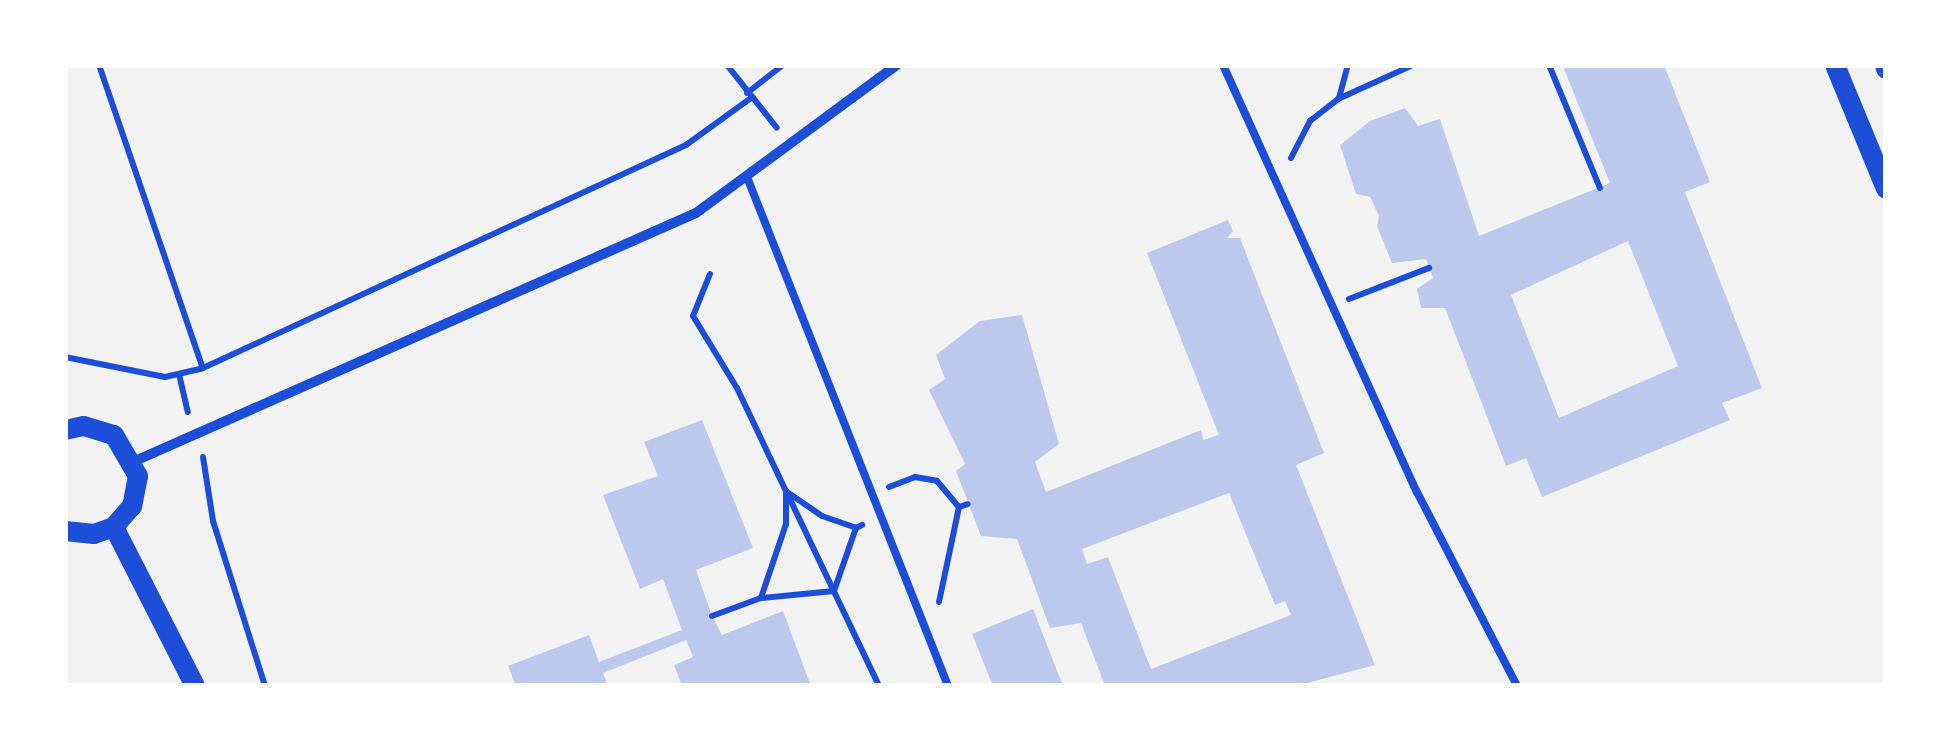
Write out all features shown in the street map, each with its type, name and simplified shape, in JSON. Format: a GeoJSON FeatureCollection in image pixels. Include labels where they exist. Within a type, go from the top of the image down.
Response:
{"type":"FeatureCollection","features":[{"type":"Feature","properties":{"kind":"main road"},"geometry":{"type":"LineString","coordinates":[[1836,65],[1886,188]]}},
{"type":"Feature","properties":{"kind":"main road"},"geometry":{"type":"LineString","coordinates":[[65,531],[94,534],[114,527],[137,492],[134,461],[114,436],[66,427]]}},
{"type":"Feature","properties":{"kind":"main road"},"geometry":{"type":"LineString","coordinates":[[114,527],[195,686]]}},
{"type":"Feature","properties":{"kind":"street"},"geometry":{"type":"LineString","coordinates":[[134,461],[696,213],[897,65]]}},
{"type":"Feature","properties":{"kind":"lane"},"geometry":{"type":"LineString","coordinates":[[1223,65],[1417,492],[1517,686]]}},
{"type":"Feature","properties":{"kind":"lane"},"geometry":{"type":"LineString","coordinates":[[747,177],[948,686]]}},
{"type":"Feature","properties":{"kind":"path"},"geometry":{"type":"LineString","coordinates":[[100,65],[204,368]]}},
{"type":"Feature","properties":{"kind":"path"},"geometry":{"type":"LineString","coordinates":[[727,65],[790,144]]}},
{"type":"Feature","properties":{"kind":"path"},"geometry":{"type":"LineString","coordinates":[[65,358],[179,374],[204,368],[686,145],[783,65]]}},
{"type":"Feature","properties":{"kind":"path"},"geometry":{"type":"LineString","coordinates":[[1338,99],[1348,65]]}},
{"type":"Feature","properties":{"kind":"path"},"geometry":{"type":"LineString","coordinates":[[1279,182],[1310,121],[1338,99],[1413,65]]}},
{"type":"Feature","properties":{"kind":"path"},"geometry":{"type":"LineString","coordinates":[[1549,65],[1600,188]]}},
{"type":"Feature","properties":{"kind":"path"},"geometry":{"type":"LineString","coordinates":[[1334,304],[1430,268]]}},
{"type":"Feature","properties":{"kind":"path"},"geometry":{"type":"LineString","coordinates":[[710,274],[692,316],[737,388],[878,686]]}},
{"type":"Feature","properties":{"kind":"path"},"geometry":{"type":"LineString","coordinates":[[179,374],[194,436],[210,472],[213,521],[265,686]]}},
{"type":"Feature","properties":{"kind":"path"},"geometry":{"type":"LineString","coordinates":[[874,492],[916,477],[937,481],[964,505],[936,612],[922,621]]}},
{"type":"Feature","properties":{"kind":"path"},"geometry":{"type":"LineString","coordinates":[[786,491],[822,516],[856,528],[882,518]]}},
{"type":"Feature","properties":{"kind":"path"},"geometry":{"type":"LineString","coordinates":[[761,598],[786,524],[786,491]]}},
{"type":"Feature","properties":{"kind":"path"},"geometry":{"type":"LineString","coordinates":[[834,591],[856,528]]}},
{"type":"Feature","properties":{"kind":"path"},"geometry":{"type":"LineString","coordinates":[[712,616],[761,598],[834,591]]}},
{"type":"Feature","properties":{"kind":"building"},"geometry":{"type":"Polygon","coordinates":[[[1573,65],[1664,65],[1710,182],[1685,192],[1762,388],[1722,403],[1730,420],[1542,497],[1526,458],[1506,466],[1445,308],[1421,308],[1417,289],[1433,278],[1426,259],[1392,263],[1377,226],[1379,216],[1370,197],[1356,194],[1340,145],[1370,121],[1405,108],[1418,126],[1440,119],[1479,236],[1610,183],[1564,69],[1573,65]],[[1628,241],[1511,295],[1559,418],[1678,366],[1628,241]]]}},
{"type":"Feature","properties":{"kind":"building"},"geometry":{"type":"Polygon","coordinates":[[[1228,220],[1233,231],[1227,238],[1240,238],[1324,453],[1296,465],[1375,665],[1296,686],[1105,686],[1081,623],[1050,628],[1017,539],[981,536],[956,471],[965,464],[929,390],[945,379],[936,355],[980,321],[1022,315],[1059,444],[1035,462],[1046,492],[1201,430],[1203,440],[1219,435],[1147,253],[1228,220]],[[1229,493],[1082,549],[1087,564],[1108,557],[1151,669],[1291,615],[1285,601],[1275,605],[1229,493]]]}},
{"type":"Feature","properties":{"kind":"building"},"geometry":{"type":"Polygon","coordinates":[[[702,420],[753,548],[696,570],[712,616],[722,635],[783,611],[811,686],[682,686],[674,665],[693,657],[686,640],[603,673],[608,686],[516,686],[508,666],[589,635],[599,662],[682,630],[663,579],[640,589],[603,495],[658,476],[644,442],[702,420]]]}},
{"type":"Feature","properties":{"kind":"building"},"geometry":{"type":"Polygon","coordinates":[[[1033,609],[1063,686],[993,686],[972,634],[1033,609]]]}}]}
